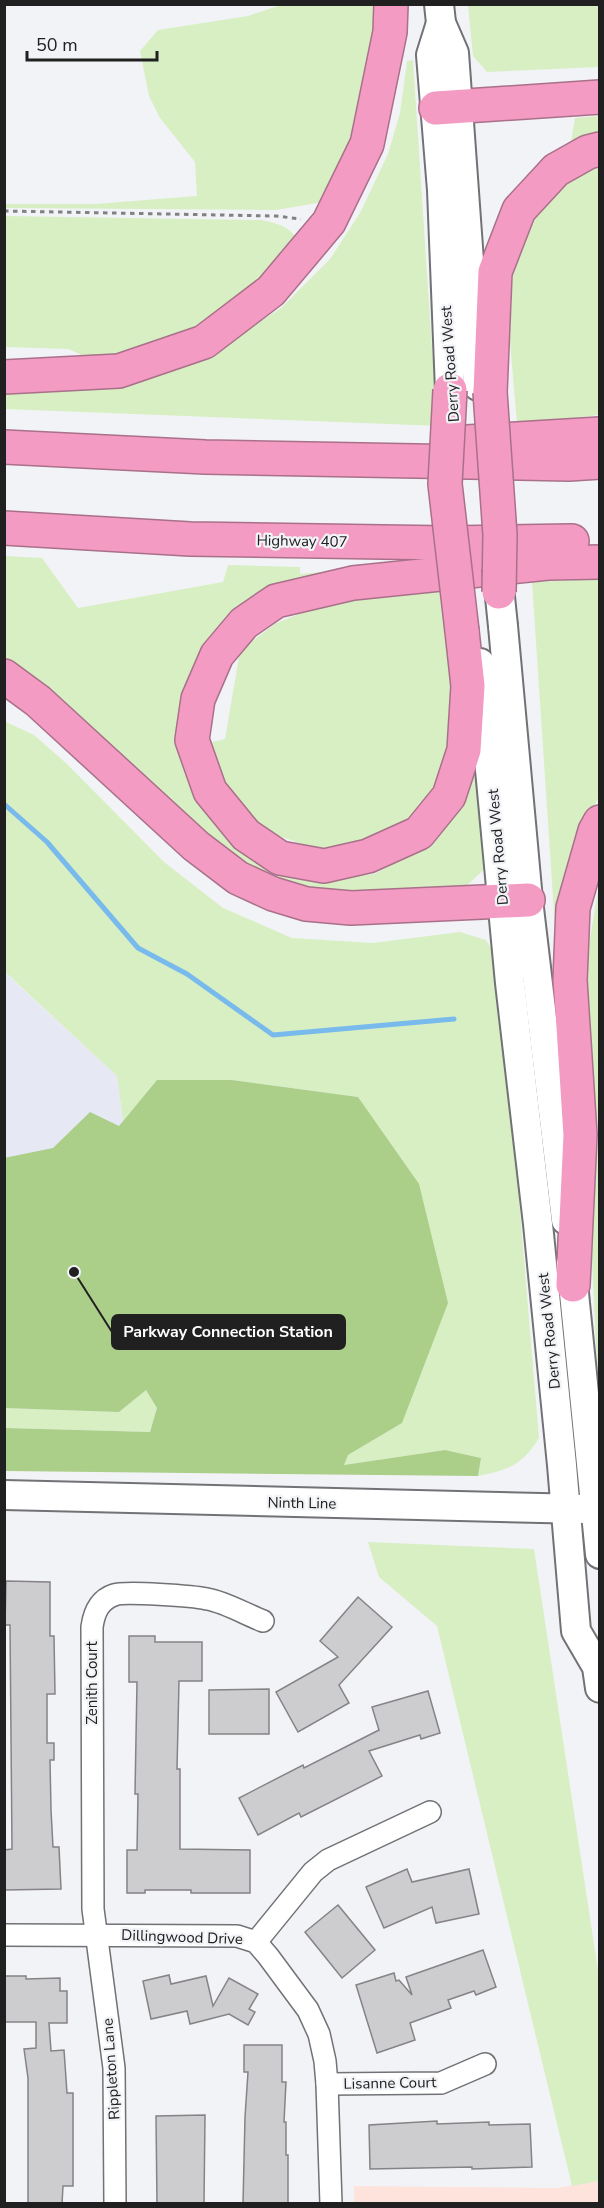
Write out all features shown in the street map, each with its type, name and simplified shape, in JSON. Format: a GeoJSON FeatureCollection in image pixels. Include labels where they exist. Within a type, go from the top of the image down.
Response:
{"type":"FeatureCollection","features":[{"type":"Feature","properties":{"kind":"highway"},"geometry":{"type":"LineString","coordinates":[[4,377],[119,372],[204,342],[271,291],[329,222],[367,144],[390,32],[391,4]]}},
{"type":"Feature","properties":{"kind":"highway"},"geometry":{"type":"LineString","coordinates":[[447,107],[600,97]]}},
{"type":"Feature","properties":{"kind":"highway"},"geometry":{"type":"LineString","coordinates":[[600,149],[556,170],[519,210],[495,272],[473,391],[445,484],[481,629],[468,686],[464,750],[449,796],[419,833],[368,856],[324,866],[280,858],[246,835],[210,791],[192,740],[198,699],[217,655],[244,623],[276,601],[353,583],[548,563],[600,562]]}},
{"type":"Feature","properties":{"kind":"highway"},"geometry":{"type":"LineString","coordinates":[[473,391],[500,535],[499,592]]}},
{"type":"Feature","properties":{"kind":"highway"},"geometry":{"type":"LineString","coordinates":[[205,458],[600,434]]}},
{"type":"Feature","properties":{"kind":"highway"},"geometry":{"type":"LineString","coordinates":[[4,447],[205,458],[569,464],[600,462]]}},
{"type":"Feature","properties":{"kind":"highway","name":"Highway 407"},"geometry":{"type":"LineString","coordinates":[[4,528],[190,539],[448,543],[600,541]]}},
{"type":"Feature","properties":{"kind":"highway"},"geometry":{"type":"LineString","coordinates":[[4,676],[38,701],[196,846],[238,878],[273,894],[306,904],[351,908],[516,901]]}},
{"type":"Feature","properties":{"kind":"highway"},"geometry":{"type":"LineString","coordinates":[[573,1285],[580,1136],[570,980],[573,908],[595,831],[600,822]]}},
{"type":"Feature","properties":{"kind":"main road","name":"Derry Road West"},"geometry":{"type":"LineString","coordinates":[[440,14],[454,53],[447,107],[442,202],[473,391]]}},
{"type":"Feature","properties":{"kind":"main road","name":"Derry Road West"},"geometry":{"type":"LineString","coordinates":[[499,592],[481,629],[516,901],[573,1285],[600,1554]]}},
{"type":"Feature","properties":{"kind":"main road","name":"Derry Road West"},"geometry":{"type":"LineString","coordinates":[[516,901],[576,1631],[599,1671]]}},
{"type":"Feature","properties":{"kind":"main road","name":"Ninth Line"},"geometry":{"type":"LineString","coordinates":[[4,1495],[597,1508]]}},
{"type":"Feature","properties":{"kind":"street","name":"Zenith Court"},"geometry":{"type":"LineString","coordinates":[[96,1935],[93,1909],[92,1627],[94,1613],[102,1603],[114,1595],[130,1593],[208,1599],[263,1622]]}},
{"type":"Feature","properties":{"kind":"street"},"geometry":{"type":"LineString","coordinates":[[256,1942],[307,1878],[328,1860],[430,1812]]}},
{"type":"Feature","properties":{"kind":"street","name":"Dillingwood Drive"},"geometry":{"type":"LineString","coordinates":[[4,1935],[237,1936],[256,1942],[299,1997],[314,2022],[323,2047],[327,2084],[331,2204]]}},
{"type":"Feature","properties":{"kind":"street","name":"Rippleton Lane"},"geometry":{"type":"LineString","coordinates":[[96,1935],[114,2068],[115,2204]]}},
{"type":"Feature","properties":{"kind":"street","name":"Lisanne Court"},"geometry":{"type":"LineString","coordinates":[[327,2084],[441,2083],[485,2064]]}},
{"type":"Feature","properties":{"kind":"path"},"geometry":{"type":"LineString","coordinates":[[4,211],[276,216],[329,222]]}},
{"type":"Feature","properties":{"kind":"shaded area"},"geometry":{"type":"Polygon","coordinates":[[[4,972],[117,1076],[163,1425],[5,1424],[4,972]]]}},
{"type":"Feature","properties":{"kind":"shaded area"},"geometry":{"type":"Polygon","coordinates":[[[599,2181],[599,2203],[354,2203],[354,2186],[556,2188],[599,2181]]]}},
{"type":"Feature","properties":{"kind":"green space"},"geometry":{"type":"Polygon","coordinates":[[[281,5],[378,5],[363,135],[329,201],[276,210],[5,208],[5,204],[95,204],[197,196],[195,162],[160,118],[149,96],[140,51],[158,30],[248,16],[281,5]]]}},
{"type":"Feature","properties":{"kind":"green space"},"geometry":{"type":"Polygon","coordinates":[[[468,5],[599,5],[599,67],[487,72],[473,56],[468,5]]]}},
{"type":"Feature","properties":{"kind":"green space"},"geometry":{"type":"Polygon","coordinates":[[[413,60],[432,350],[440,426],[5,409],[5,393],[219,349],[281,308],[330,259],[360,213],[388,154],[400,113],[407,61],[413,60]]]}},
{"type":"Feature","properties":{"kind":"green space"},"geometry":{"type":"Polygon","coordinates":[[[599,116],[599,136],[570,148],[575,118],[599,116]]]}},
{"type":"Feature","properties":{"kind":"green space"},"geometry":{"type":"Polygon","coordinates":[[[599,167],[599,415],[517,424],[510,342],[513,269],[533,219],[564,182],[599,167]]]}},
{"type":"Feature","properties":{"kind":"green space"},"geometry":{"type":"Polygon","coordinates":[[[5,216],[262,220],[292,232],[302,250],[216,324],[98,363],[69,349],[5,347],[5,216]]]}},
{"type":"Feature","properties":{"kind":"green space"},"geometry":{"type":"Polygon","coordinates":[[[5,556],[42,558],[78,608],[223,582],[228,565],[300,567],[300,574],[332,571],[238,617],[191,774],[322,879],[374,874],[430,845],[462,808],[473,778],[483,777],[492,862],[463,889],[351,900],[240,868],[5,665],[5,556]]]}},
{"type":"Feature","properties":{"kind":"green space"},"geometry":{"type":"Polygon","coordinates":[[[599,579],[599,797],[585,823],[556,943],[532,582],[599,579]]]}},
{"type":"Feature","properties":{"kind":"green space"},"geometry":{"type":"Polygon","coordinates":[[[453,588],[451,768],[422,814],[364,846],[319,850],[265,831],[233,800],[214,763],[212,742],[225,739],[240,651],[276,623],[336,600],[453,588]]]}},
{"type":"Feature","properties":{"kind":"green space"},"geometry":{"type":"Polygon","coordinates":[[[4,721],[34,735],[67,764],[164,862],[223,908],[292,938],[373,943],[460,932],[486,940],[499,961],[539,1438],[527,1454],[514,1465],[478,1476],[481,1458],[445,1450],[344,1465],[348,1455],[402,1423],[358,1097],[232,1080],[157,1080],[123,1121],[117,1076],[5,972],[4,721]]]}},
{"type":"Feature","properties":{"kind":"green space"},"geometry":{"type":"Polygon","coordinates":[[[599,885],[599,1409],[588,1177],[587,956],[599,885]]]}},
{"type":"Feature","properties":{"kind":"green space"},"geometry":{"type":"Polygon","coordinates":[[[157,1080],[232,1080],[358,1097],[419,1184],[448,1303],[402,1423],[348,1455],[344,1465],[445,1450],[481,1458],[478,1476],[5,1471],[5,1428],[150,1432],[157,1408],[146,1390],[119,1412],[5,1408],[4,1158],[53,1148],[90,1112],[119,1126],[157,1080]]]}},
{"type":"Feature","properties":{"kind":"green space"},"geometry":{"type":"Polygon","coordinates":[[[146,1390],[157,1407],[150,1432],[5,1428],[5,1408],[119,1412],[146,1390]]]}},
{"type":"Feature","properties":{"kind":"green space"},"geometry":{"type":"Polygon","coordinates":[[[368,1542],[534,1549],[599,1977],[599,2181],[572,2186],[437,1626],[379,1577],[368,1542]]]}},
{"type":"Feature","properties":{"kind":"building"},"geometry":{"type":"Polygon","coordinates":[[[6,1581],[50,1582],[50,1636],[54,1636],[55,1694],[47,1694],[47,1743],[54,1743],[54,1760],[50,1760],[51,1810],[53,1847],[59,1847],[61,1889],[4,1890],[4,1850],[12,1849],[10,1625],[5,1625],[6,1581]]]}},
{"type":"Feature","properties":{"kind":"building"},"geometry":{"type":"Polygon","coordinates":[[[358,1597],[392,1627],[339,1685],[349,1703],[298,1732],[276,1692],[338,1657],[320,1641],[358,1597]]]}},
{"type":"Feature","properties":{"kind":"building"},"geometry":{"type":"Polygon","coordinates":[[[129,1636],[155,1636],[155,1642],[202,1642],[202,1681],[179,1681],[177,1769],[180,1769],[180,1849],[250,1850],[250,1893],[145,1890],[145,1893],[127,1893],[127,1850],[137,1850],[138,1794],[135,1794],[137,1682],[129,1682],[129,1636]]]}},
{"type":"Feature","properties":{"kind":"building"},"geometry":{"type":"Polygon","coordinates":[[[269,1689],[269,1734],[209,1734],[209,1690],[269,1689]]]}},
{"type":"Feature","properties":{"kind":"building"},"geometry":{"type":"Polygon","coordinates":[[[428,1691],[440,1733],[421,1739],[420,1735],[369,1751],[382,1776],[301,1817],[299,1813],[258,1835],[239,1798],[379,1730],[372,1707],[428,1691]]]}},
{"type":"Feature","properties":{"kind":"building"},"geometry":{"type":"Polygon","coordinates":[[[407,1869],[412,1882],[469,1869],[479,1914],[436,1923],[432,1907],[384,1928],[366,1887],[407,1869]]]}},
{"type":"Feature","properties":{"kind":"building"},"geometry":{"type":"Polygon","coordinates":[[[338,1905],[375,1950],[342,1978],[305,1932],[338,1905]]]}},
{"type":"Feature","properties":{"kind":"building"},"geometry":{"type":"Polygon","coordinates":[[[483,1950],[496,1987],[476,1995],[474,1991],[448,2000],[451,2008],[410,2023],[415,2040],[377,2053],[356,1985],[394,1973],[396,1981],[399,1980],[412,1995],[406,1977],[483,1950]]]}},
{"type":"Feature","properties":{"kind":"building"},"geometry":{"type":"Polygon","coordinates":[[[169,1975],[171,1984],[206,1976],[213,2006],[229,1978],[258,1994],[249,2009],[255,2012],[248,2025],[229,2014],[190,2024],[187,2011],[151,2019],[143,1981],[169,1975]]]}},
{"type":"Feature","properties":{"kind":"building"},"geometry":{"type":"Polygon","coordinates":[[[4,1976],[26,1976],[26,1979],[60,1978],[60,1991],[67,1991],[67,2023],[49,2023],[51,2051],[64,2050],[67,2093],[73,2093],[73,2186],[63,2186],[62,2204],[28,2204],[28,2078],[24,2049],[36,2048],[36,2022],[4,2022],[4,1976]]]}},
{"type":"Feature","properties":{"kind":"building"},"geometry":{"type":"Polygon","coordinates":[[[244,2045],[282,2045],[282,2082],[286,2082],[284,2122],[286,2122],[286,2155],[288,2155],[288,2204],[243,2204],[248,2072],[244,2072],[244,2045]]]}},
{"type":"Feature","properties":{"kind":"building"},"geometry":{"type":"Polygon","coordinates":[[[205,2115],[204,2204],[157,2204],[156,2116],[205,2115]]]}},
{"type":"Feature","properties":{"kind":"building"},"geometry":{"type":"Polygon","coordinates":[[[437,2121],[437,2124],[489,2122],[489,2125],[530,2124],[532,2167],[370,2169],[369,2125],[437,2121]]]}},
{"type":"Feature","properties":{"kind":"waterway"},"geometry":{"type":"LineString","coordinates":[[4,804],[47,842],[138,948],[187,974],[273,1035],[454,1019]]}},
{"type":"Feature","properties":{"kind":"place","name":"Parkway Connection Station"},"geometry":{"type":"Point","coordinates":[74,1272]}}]}
